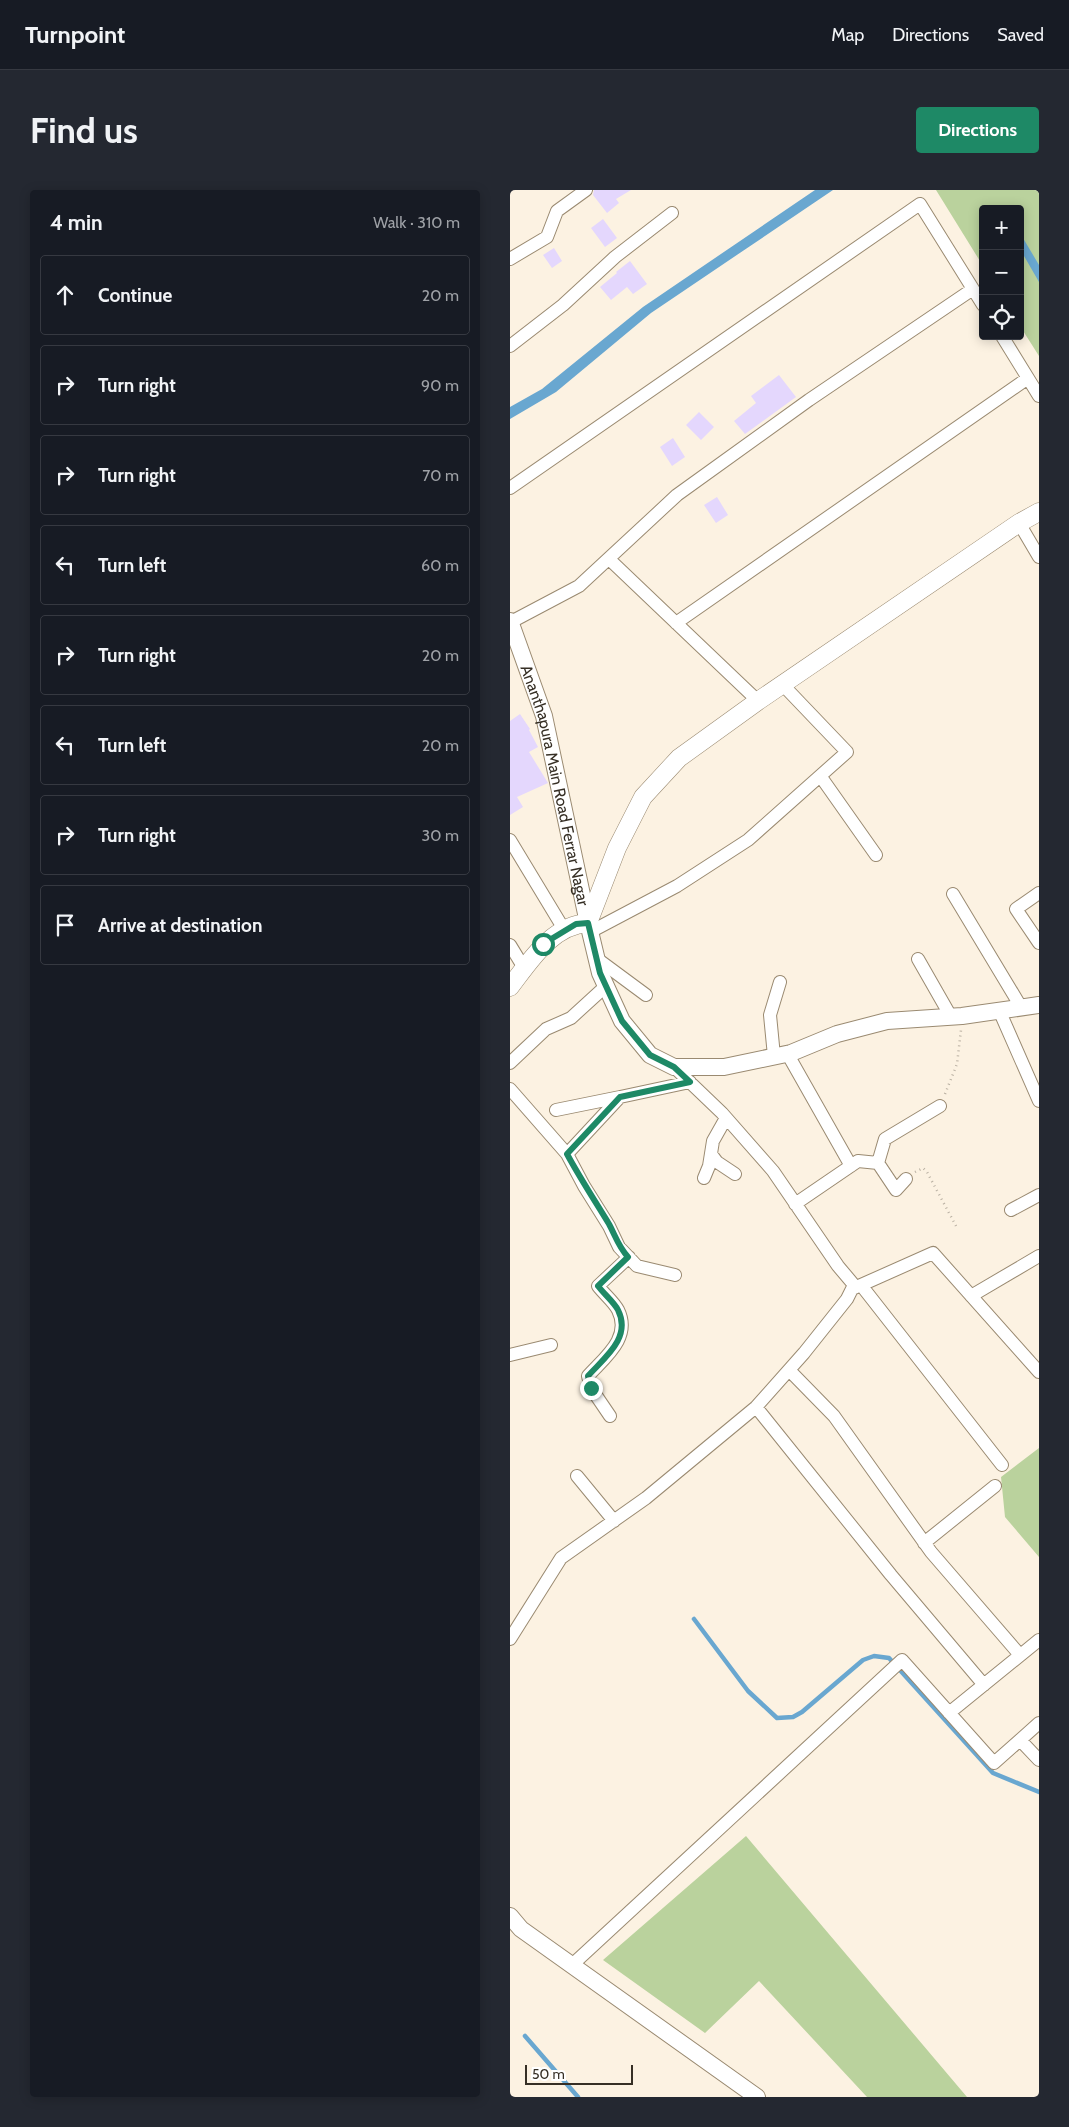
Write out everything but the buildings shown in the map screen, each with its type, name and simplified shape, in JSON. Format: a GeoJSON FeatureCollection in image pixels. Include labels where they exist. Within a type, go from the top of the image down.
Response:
{"type":"FeatureCollection","features":[{"type":"Feature","properties":{"kind":"main road"},"geometry":{"type":"LineString","coordinates":[[510,987],[543,944],[576,924],[589,928],[618,848],[643,797],[679,758],[758,700],[1019,523],[1039,512]]}},
{"type":"Feature","properties":{"kind":"street"},"geometry":{"type":"LineString","coordinates":[[510,259],[547,237],[557,211],[586,190]]}},
{"type":"Feature","properties":{"kind":"street"},"geometry":{"type":"LineString","coordinates":[[510,488],[920,204],[979,299]]}},
{"type":"Feature","properties":{"kind":"street"},"geometry":{"type":"LineString","coordinates":[[510,346],[563,305],[615,257],[672,213]]}},
{"type":"Feature","properties":{"kind":"street"},"geometry":{"type":"LineString","coordinates":[[510,621],[579,586],[678,495],[809,400],[973,289]]}},
{"type":"Feature","properties":{"kind":"street"},"geometry":{"type":"LineString","coordinates":[[1004,340],[1039,396]]}},
{"type":"Feature","properties":{"kind":"street"},"geometry":{"type":"LineString","coordinates":[[676,623],[1028,378]]}},
{"type":"Feature","properties":{"kind":"street"},"geometry":{"type":"LineString","coordinates":[[1019,523],[1039,557]]}},
{"type":"Feature","properties":{"kind":"street"},"geometry":{"type":"LineString","coordinates":[[609,559],[758,700]]}},
{"type":"Feature","properties":{"kind":"street","name":"Ananthapura Main Road Ferrar Nagar"},"geometry":{"type":"LineString","coordinates":[[510,621],[544,716],[589,928],[596,958],[606,986],[622,1021],[639,1042],[650,1055],[674,1067]]}},
{"type":"Feature","properties":{"kind":"street"},"geometry":{"type":"LineString","coordinates":[[589,928],[677,886],[748,840],[847,752],[782,684]]}},
{"type":"Feature","properties":{"kind":"street"},"geometry":{"type":"LineString","coordinates":[[821,777],[876,855]]}},
{"type":"Feature","properties":{"kind":"street"},"geometry":{"type":"LineString","coordinates":[[510,840],[565,931]]}},
{"type":"Feature","properties":{"kind":"street"},"geometry":{"type":"LineString","coordinates":[[1039,893],[1016,909],[1039,942]]}},
{"type":"Feature","properties":{"kind":"street"},"geometry":{"type":"LineString","coordinates":[[952,894],[1022,1007]]}},
{"type":"Feature","properties":{"kind":"street"},"geometry":{"type":"LineString","coordinates":[[510,945],[524,968]]}},
{"type":"Feature","properties":{"kind":"street"},"geometry":{"type":"LineString","coordinates":[[596,958],[646,995]]}},
{"type":"Feature","properties":{"kind":"street"},"geometry":{"type":"LineString","coordinates":[[918,959],[956,1015]]}},
{"type":"Feature","properties":{"kind":"street"},"geometry":{"type":"LineString","coordinates":[[780,982],[770,1015],[781,1055],[851,1166]]}},
{"type":"Feature","properties":{"kind":"street"},"geometry":{"type":"LineString","coordinates":[[510,1063],[546,1028],[572,1018],[606,986]]}},
{"type":"Feature","properties":{"kind":"street"},"geometry":{"type":"LineString","coordinates":[[674,1067],[724,1067],[781,1055],[837,1034],[887,1021],[1039,1005]]}},
{"type":"Feature","properties":{"kind":"street"},"geometry":{"type":"LineString","coordinates":[[999,1010],[1039,1101]]}},
{"type":"Feature","properties":{"kind":"street"},"geometry":{"type":"LineString","coordinates":[[674,1067],[726,1118],[773,1171],[838,1266],[1002,1465]]}},
{"type":"Feature","properties":{"kind":"street"},"geometry":{"type":"LineString","coordinates":[[556,1110],[690,1082]]}},
{"type":"Feature","properties":{"kind":"street"},"geometry":{"type":"LineString","coordinates":[[510,1089],[567,1154],[584,1186],[610,1226],[619,1247],[637,1266],[675,1275]]}},
{"type":"Feature","properties":{"kind":"street"},"geometry":{"type":"LineString","coordinates":[[567,1154],[620,1097]]}},
{"type":"Feature","properties":{"kind":"street"},"geometry":{"type":"LineString","coordinates":[[878,1164],[885,1139],[940,1106]]}},
{"type":"Feature","properties":{"kind":"street"},"geometry":{"type":"LineString","coordinates":[[704,1178],[713,1141],[726,1118]]}},
{"type":"Feature","properties":{"kind":"street"},"geometry":{"type":"LineString","coordinates":[[711,1154],[717,1162],[735,1174]]}},
{"type":"Feature","properties":{"kind":"street"},"geometry":{"type":"LineString","coordinates":[[795,1204],[858,1161],[878,1164],[896,1190],[906,1179]]}},
{"type":"Feature","properties":{"kind":"street"},"geometry":{"type":"LineString","coordinates":[[1011,1210],[1039,1195]]}},
{"type":"Feature","properties":{"kind":"street"},"geometry":{"type":"LineString","coordinates":[[510,1639],[561,1558],[614,1521],[703,1452],[756,1406],[789,1370],[857,1287],[933,1253],[1039,1372]]}},
{"type":"Feature","properties":{"kind":"street"},"geometry":{"type":"LineString","coordinates":[[971,1296],[1039,1256]]}},
{"type":"Feature","properties":{"kind":"street"},"geometry":{"type":"LineString","coordinates":[[610,1416],[591,1388],[588,1376],[619,1342],[622,1329],[618,1311],[598,1286],[628,1257]]}},
{"type":"Feature","properties":{"kind":"street"},"geometry":{"type":"LineString","coordinates":[[510,1355],[551,1345]]}},
{"type":"Feature","properties":{"kind":"street"},"geometry":{"type":"LineString","coordinates":[[789,1370],[834,1416],[924,1542],[1020,1655]]}},
{"type":"Feature","properties":{"kind":"street"},"geometry":{"type":"LineString","coordinates":[[756,1406],[885,1568],[984,1685]]}},
{"type":"Feature","properties":{"kind":"street"},"geometry":{"type":"LineString","coordinates":[[577,1476],[614,1521]]}},
{"type":"Feature","properties":{"kind":"street"},"geometry":{"type":"LineString","coordinates":[[924,1542],[995,1486]]}},
{"type":"Feature","properties":{"kind":"street"},"geometry":{"type":"LineString","coordinates":[[949,1713],[1039,1640]]}},
{"type":"Feature","properties":{"kind":"street"},"geometry":{"type":"LineString","coordinates":[[572,1965],[902,1660],[994,1763],[1039,1723]]}},
{"type":"Feature","properties":{"kind":"street"},"geometry":{"type":"LineString","coordinates":[[1020,1740],[1039,1760]]}},
{"type":"Feature","properties":{"kind":"street"},"geometry":{"type":"LineString","coordinates":[[510,1916],[520,1929],[758,2097]]}},
{"type":"Feature","properties":{"kind":"path"},"geometry":{"type":"LineString","coordinates":[[940,1106],[957,1064],[956,1015]]}},
{"type":"Feature","properties":{"kind":"path"},"geometry":{"type":"LineString","coordinates":[[906,1179],[923,1168],[956,1226]]}},
{"type":"Feature","properties":{"kind":"green space"},"geometry":{"type":"Polygon","coordinates":[[[936,190],[1039,190],[1039,356],[1024,332],[1024,205],[979,205],[979,260],[936,190]]]}},
{"type":"Feature","properties":{"kind":"green space"},"geometry":{"type":"Polygon","coordinates":[[[1039,1448],[1039,1557],[1005,1517],[1001,1477],[1039,1448]]]}},
{"type":"Feature","properties":{"kind":"green space"},"geometry":{"type":"Polygon","coordinates":[[[746,1836],[967,2097],[867,2097],[759,1981],[705,2033],[603,1960],[746,1836]]]}},
{"type":"Feature","properties":{"kind":"water"},"geometry":{"type":"Polygon","coordinates":[[[815,190],[833,190],[651,313],[556,392],[510,419],[510,407],[542,389],[643,307],[815,190]]]}},
{"type":"Feature","properties":{"kind":"water"},"geometry":{"type":"Polygon","coordinates":[[[1024,240],[1039,265],[1039,282],[1024,256],[1024,240]]]}},
{"type":"Feature","properties":{"kind":"waterway"},"geometry":{"type":"LineString","coordinates":[[694,1619],[748,1691],[777,1718],[793,1717],[802,1712],[863,1660],[874,1656],[889,1658],[993,1773],[1039,1792]]}},
{"type":"Feature","properties":{"kind":"waterway"},"geometry":{"type":"LineString","coordinates":[[525,2036],[578,2097]]}},
{"type":"Feature","properties":{"kind":"route"},"geometry":{"type":"LineString","coordinates":[[543,944],[576,924],[588,923],[600,973],[622,1021],[650,1055],[674,1067],[690,1082],[620,1097],[567,1154],[584,1186],[610,1226],[619,1247],[628,1257],[598,1286],[618,1311],[622,1329],[619,1342],[588,1376],[591,1388]]}}]}
